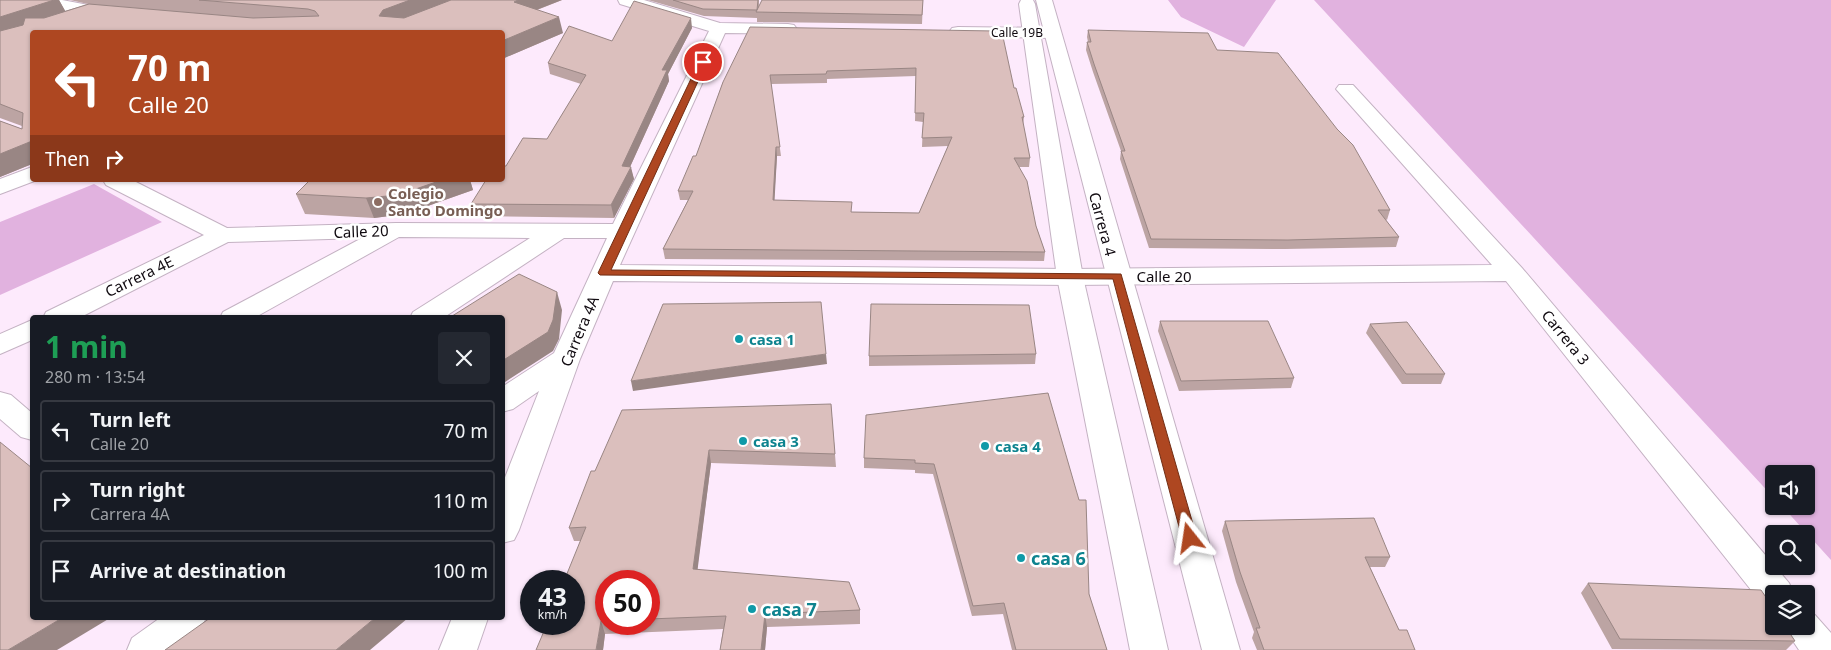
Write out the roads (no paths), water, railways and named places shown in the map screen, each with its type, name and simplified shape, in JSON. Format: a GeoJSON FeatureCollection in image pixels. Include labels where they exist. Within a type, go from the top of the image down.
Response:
{"type":"FeatureCollection","features":[{"type":"Feature","properties":{"kind":"street"},"geometry":{"type":"LineString","coordinates":[[47,0],[68,8],[96,13]]}},
{"type":"Feature","properties":{"kind":"street"},"geometry":{"type":"LineString","coordinates":[[626,0],[719,28],[807,29]]}},
{"type":"Feature","properties":{"kind":"street","name":"Carrera 4"},"geometry":{"type":"LineString","coordinates":[[1026,0],[1042,33],[1118,276],[1221,650]]}},
{"type":"Feature","properties":{"kind":"street","name":"Carrera 4"},"geometry":{"type":"LineString","coordinates":[[1044,0],[1042,33],[1070,277],[1149,650]]}},
{"type":"Feature","properties":{"kind":"street"},"geometry":{"type":"LineString","coordinates":[[61,24],[96,13],[125,10]]}},
{"type":"Feature","properties":{"kind":"street","name":"Carrera 4A"},"geometry":{"type":"LineString","coordinates":[[505,522],[566,359],[622,231],[719,28]]}},
{"type":"Feature","properties":{"kind":"street","name":"Calle 19B"},"geometry":{"type":"LineString","coordinates":[[945,32],[1042,33]]}},
{"type":"Feature","properties":{"kind":"street","name":"Carrera 3"},"geometry":{"type":"LineString","coordinates":[[1346,89],[1513,273],[1769,585]]}},
{"type":"Feature","properties":{"kind":"street"},"geometry":{"type":"LineString","coordinates":[[0,187],[30,175]]}},
{"type":"Feature","properties":{"kind":"street","name":"Calle 20"},"geometry":{"type":"LineString","coordinates":[[118,182],[223,235],[396,230],[622,231]]}},
{"type":"Feature","properties":{"kind":"street"},"geometry":{"type":"LineString","coordinates":[[239,315],[396,230]]}},
{"type":"Feature","properties":{"kind":"street"},"geometry":{"type":"LineString","coordinates":[[428,315],[558,231]]}},
{"type":"Feature","properties":{"kind":"street","name":"Carrera 4E"},"geometry":{"type":"LineString","coordinates":[[62,315],[223,235]]}},
{"type":"Feature","properties":{"kind":"street","name":"Calle 20"},"geometry":{"type":"LineString","coordinates":[[604,273],[1070,277],[1513,273]]}},
{"type":"Feature","properties":{"kind":"street"},"geometry":{"type":"LineString","coordinates":[[0,345],[30,330]]}},
{"type":"Feature","properties":{"kind":"street"},"geometry":{"type":"LineString","coordinates":[[505,400],[566,359]]}},
{"type":"Feature","properties":{"kind":"street"},"geometry":{"type":"LineString","coordinates":[[0,402],[30,427]]}},
{"type":"Feature","properties":{"kind":"street"},"geometry":{"type":"LineString","coordinates":[[146,650],[184,620]]}},
{"type":"Feature","properties":{"kind":"street"},"geometry":{"type":"LineString","coordinates":[[458,650],[469,620]]}},
{"type":"Feature","properties":{"kind":"street"},"geometry":{"type":"LineString","coordinates":[[1810,635],[1822,650]]}},
{"type":"Feature","properties":{"kind":"place","name":"Colegio Santo Domingo"},"geometry":{"type":"Point","coordinates":[378,202]}},
{"type":"Feature","properties":{"kind":"place","name":"casa 1"},"geometry":{"type":"Point","coordinates":[739,339]}},
{"type":"Feature","properties":{"kind":"place","name":"casa 3"},"geometry":{"type":"Point","coordinates":[743,441]}},
{"type":"Feature","properties":{"kind":"place","name":"casa 4"},"geometry":{"type":"Point","coordinates":[985,446]}},
{"type":"Feature","properties":{"kind":"place","name":"casa 6"},"geometry":{"type":"Point","coordinates":[1021,558]}},
{"type":"Feature","properties":{"kind":"place","name":"casa 7"},"geometry":{"type":"Point","coordinates":[752,609]}}]}
